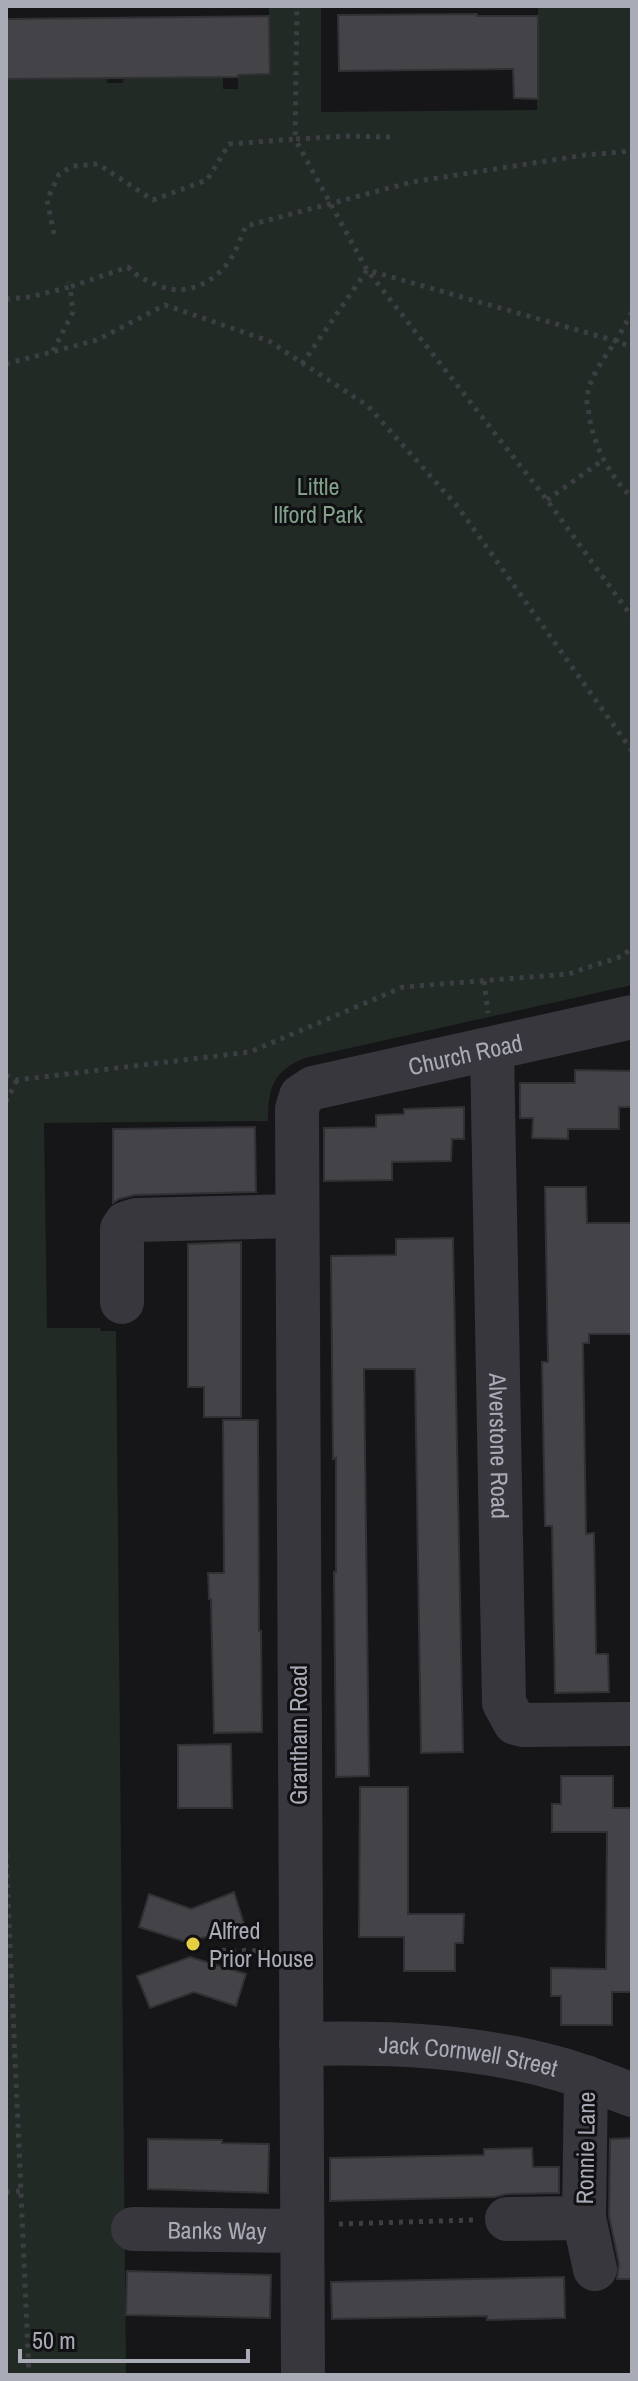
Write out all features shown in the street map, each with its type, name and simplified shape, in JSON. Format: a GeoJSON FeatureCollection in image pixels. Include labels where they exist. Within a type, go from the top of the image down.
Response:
{"type":"FeatureCollection","features":[{"type":"Feature","properties":{"kind":"street","name":"Church Road"},"geometry":{"type":"LineString","coordinates":[[301,1096],[313,1088],[632,1017]]}},
{"type":"Feature","properties":{"kind":"street","name":"Alverstone Road"},"geometry":{"type":"LineString","coordinates":[[492,1050],[504,1703],[515,1723],[523,1725],[632,1724]]}},
{"type":"Feature","properties":{"kind":"street","name":"Grantham Road"},"geometry":{"type":"LineString","coordinates":[[301,1096],[297,1109],[296,1216],[303,2375]]}},
{"type":"Feature","properties":{"kind":"street"},"geometry":{"type":"LineString","coordinates":[[122,1302],[122,1229],[126,1223],[136,1220],[296,1216]]}},
{"type":"Feature","properties":{"kind":"street","name":"Jack Cornwell Street"},"geometry":{"type":"LineString","coordinates":[[301,2044],[396,2043],[459,2048],[525,2060],[586,2077],[632,2095]]}},
{"type":"Feature","properties":{"kind":"street","name":"Ronnie Lane"},"geometry":{"type":"LineString","coordinates":[[586,2077],[584,2218],[595,2269]]}},
{"type":"Feature","properties":{"kind":"street"},"geometry":{"type":"LineString","coordinates":[[507,2219],[584,2218]]}},
{"type":"Feature","properties":{"kind":"street","name":"Banks Way"},"geometry":{"type":"LineString","coordinates":[[133,2229],[302,2228]]}},
{"type":"Feature","properties":{"kind":"path"},"geometry":{"type":"LineString","coordinates":[[297,6],[295,139],[367,270],[547,500],[632,617]]}},
{"type":"Feature","properties":{"kind":"path"},"geometry":{"type":"LineString","coordinates":[[54,234],[47,200],[59,174],[73,166],[98,164],[153,200],[207,180],[229,144],[350,136],[390,137]]}},
{"type":"Feature","properties":{"kind":"path"},"geometry":{"type":"LineString","coordinates":[[6,299],[30,297],[128,267],[135,275],[169,290],[192,289],[216,277],[233,255],[246,226],[412,182],[585,155],[632,151]]}},
{"type":"Feature","properties":{"kind":"path"},"geometry":{"type":"LineString","coordinates":[[367,270],[632,347]]}},
{"type":"Feature","properties":{"kind":"path"},"geometry":{"type":"LineString","coordinates":[[302,364],[367,270]]}},
{"type":"Feature","properties":{"kind":"path"},"geometry":{"type":"LineString","coordinates":[[52,352],[73,312],[69,284]]}},
{"type":"Feature","properties":{"kind":"path"},"geometry":{"type":"LineString","coordinates":[[6,364],[97,340],[165,305],[269,341],[368,406],[458,507],[632,751]]}},
{"type":"Feature","properties":{"kind":"path"},"geometry":{"type":"LineString","coordinates":[[632,312],[596,370],[587,399],[592,429],[603,460],[617,483],[632,498]]}},
{"type":"Feature","properties":{"kind":"path"},"geometry":{"type":"LineString","coordinates":[[547,500],[603,460]]}},
{"type":"Feature","properties":{"kind":"path"},"geometry":{"type":"LineString","coordinates":[[6,1075],[17,1080],[250,1052],[403,987],[568,974],[623,956],[632,947]]}},
{"type":"Feature","properties":{"kind":"path"},"geometry":{"type":"LineString","coordinates":[[484,981],[487,1002]]}},
{"type":"Feature","properties":{"kind":"path"},"geometry":{"type":"LineString","coordinates":[[6,1102],[17,1080]]}},
{"type":"Feature","properties":{"kind":"path"},"geometry":{"type":"LineString","coordinates":[[6,1854],[29,2375]]}},
{"type":"Feature","properties":{"kind":"path"},"geometry":{"type":"LineString","coordinates":[[212,1950],[299,1951]]}},
{"type":"Feature","properties":{"kind":"path"},"geometry":{"type":"LineString","coordinates":[[6,2192],[20,2191]]}},
{"type":"Feature","properties":{"kind":"path"},"geometry":{"type":"LineString","coordinates":[[302,2228],[507,2219]]}},
{"type":"Feature","properties":{"kind":"green space","name":"Little Ilford Park"},"geometry":{"type":"Polygon","coordinates":[[[269,6],[321,6],[321,112],[537,110],[538,6],[632,6],[632,985],[305,1058],[286,1069],[274,1082],[268,1121],[44,1123],[47,1328],[116,1331],[126,2375],[6,2375],[6,79],[10,79],[18,54],[19,80],[33,79],[33,67],[69,74],[70,78],[81,78],[81,53],[93,53],[93,78],[107,79],[107,83],[123,83],[124,53],[164,77],[223,75],[223,89],[238,89],[238,67],[270,73],[269,6]]]}},
{"type":"Feature","properties":{"kind":"building"},"geometry":{"type":"Polygon","coordinates":[[[338,15],[538,16],[538,99],[514,98],[513,69],[339,71],[338,15]]]}},
{"type":"Feature","properties":{"kind":"building"},"geometry":{"type":"Polygon","coordinates":[[[269,16],[270,74],[6,79],[6,19],[269,16]]]}},
{"type":"Feature","properties":{"kind":"building"},"geometry":{"type":"Polygon","coordinates":[[[575,1070],[632,1071],[632,1107],[619,1107],[619,1129],[568,1129],[568,1139],[532,1138],[533,1118],[520,1118],[520,1083],[575,1083],[575,1070]]]}},
{"type":"Feature","properties":{"kind":"building"},"geometry":{"type":"Polygon","coordinates":[[[464,1107],[464,1139],[452,1139],[451,1161],[392,1162],[392,1180],[324,1181],[324,1128],[376,1127],[376,1115],[404,1114],[404,1109],[464,1107]]]}},
{"type":"Feature","properties":{"kind":"building"},"geometry":{"type":"Polygon","coordinates":[[[255,1127],[256,1192],[135,1195],[113,1203],[113,1129],[255,1127]]]}},
{"type":"Feature","properties":{"kind":"building"},"geometry":{"type":"Polygon","coordinates":[[[545,1187],[586,1187],[587,1223],[632,1223],[632,1334],[589,1334],[589,1343],[583,1343],[586,1534],[594,1533],[596,1654],[608,1654],[609,1692],[555,1693],[552,1526],[545,1526],[542,1362],[548,1362],[545,1187]]]}},
{"type":"Feature","properties":{"kind":"building"},"geometry":{"type":"Polygon","coordinates":[[[453,1238],[463,1752],[421,1753],[415,1369],[364,1369],[369,1776],[336,1777],[336,1458],[333,1459],[331,1256],[396,1255],[396,1239],[453,1238]]]}},
{"type":"Feature","properties":{"kind":"building"},"geometry":{"type":"Polygon","coordinates":[[[241,1242],[241,1417],[204,1417],[204,1387],[188,1387],[188,1244],[241,1242]]]}},
{"type":"Feature","properties":{"kind":"building"},"geometry":{"type":"Polygon","coordinates":[[[223,1420],[258,1420],[262,1732],[214,1733],[208,1573],[224,1573],[223,1420]]]}},
{"type":"Feature","properties":{"kind":"building"},"geometry":{"type":"Polygon","coordinates":[[[231,1744],[232,1808],[178,1808],[178,1745],[231,1744]]]}},
{"type":"Feature","properties":{"kind":"building"},"geometry":{"type":"Polygon","coordinates":[[[561,1776],[613,1776],[613,1808],[632,1808],[632,1992],[612,1992],[612,2025],[561,2025],[561,1996],[551,1996],[551,1968],[606,1969],[607,1832],[552,1832],[552,1804],[561,1804],[561,1776]]]}},
{"type":"Feature","properties":{"kind":"building"},"geometry":{"type":"Polygon","coordinates":[[[360,1787],[408,1787],[408,1914],[464,1914],[463,1943],[455,1943],[455,1971],[404,1971],[404,1937],[359,1937],[360,1787]]]}},
{"type":"Feature","properties":{"kind":"building"},"geometry":{"type":"Polygon","coordinates":[[[234,1892],[245,1927],[186,1942],[139,1927],[149,1894],[191,1909],[234,1892]]]}},
{"type":"Feature","properties":{"kind":"building"},"geometry":{"type":"Polygon","coordinates":[[[190,1957],[246,1974],[236,2006],[194,1992],[150,2008],[137,1976],[190,1957]]]}},
{"type":"Feature","properties":{"kind":"building"},"geometry":{"type":"Polygon","coordinates":[[[632,2138],[632,2279],[617,2279],[619,2264],[609,2216],[610,2139],[632,2138]]]}},
{"type":"Feature","properties":{"kind":"building"},"geometry":{"type":"Polygon","coordinates":[[[148,2139],[269,2144],[268,2193],[148,2189],[148,2139]]]}},
{"type":"Feature","properties":{"kind":"building"},"geometry":{"type":"Polygon","coordinates":[[[532,2148],[533,2167],[559,2167],[559,2193],[330,2201],[330,2158],[484,2155],[484,2149],[532,2148]]]}},
{"type":"Feature","properties":{"kind":"building"},"geometry":{"type":"Polygon","coordinates":[[[127,2271],[271,2275],[270,2318],[126,2315],[127,2271]]]}},
{"type":"Feature","properties":{"kind":"building"},"geometry":{"type":"Polygon","coordinates":[[[564,2277],[565,2318],[332,2319],[331,2282],[564,2277]]]}},
{"type":"Feature","properties":{"kind":"place","name":"Alfred Prior House"},"geometry":{"type":"Point","coordinates":[193,1944]}}]}
